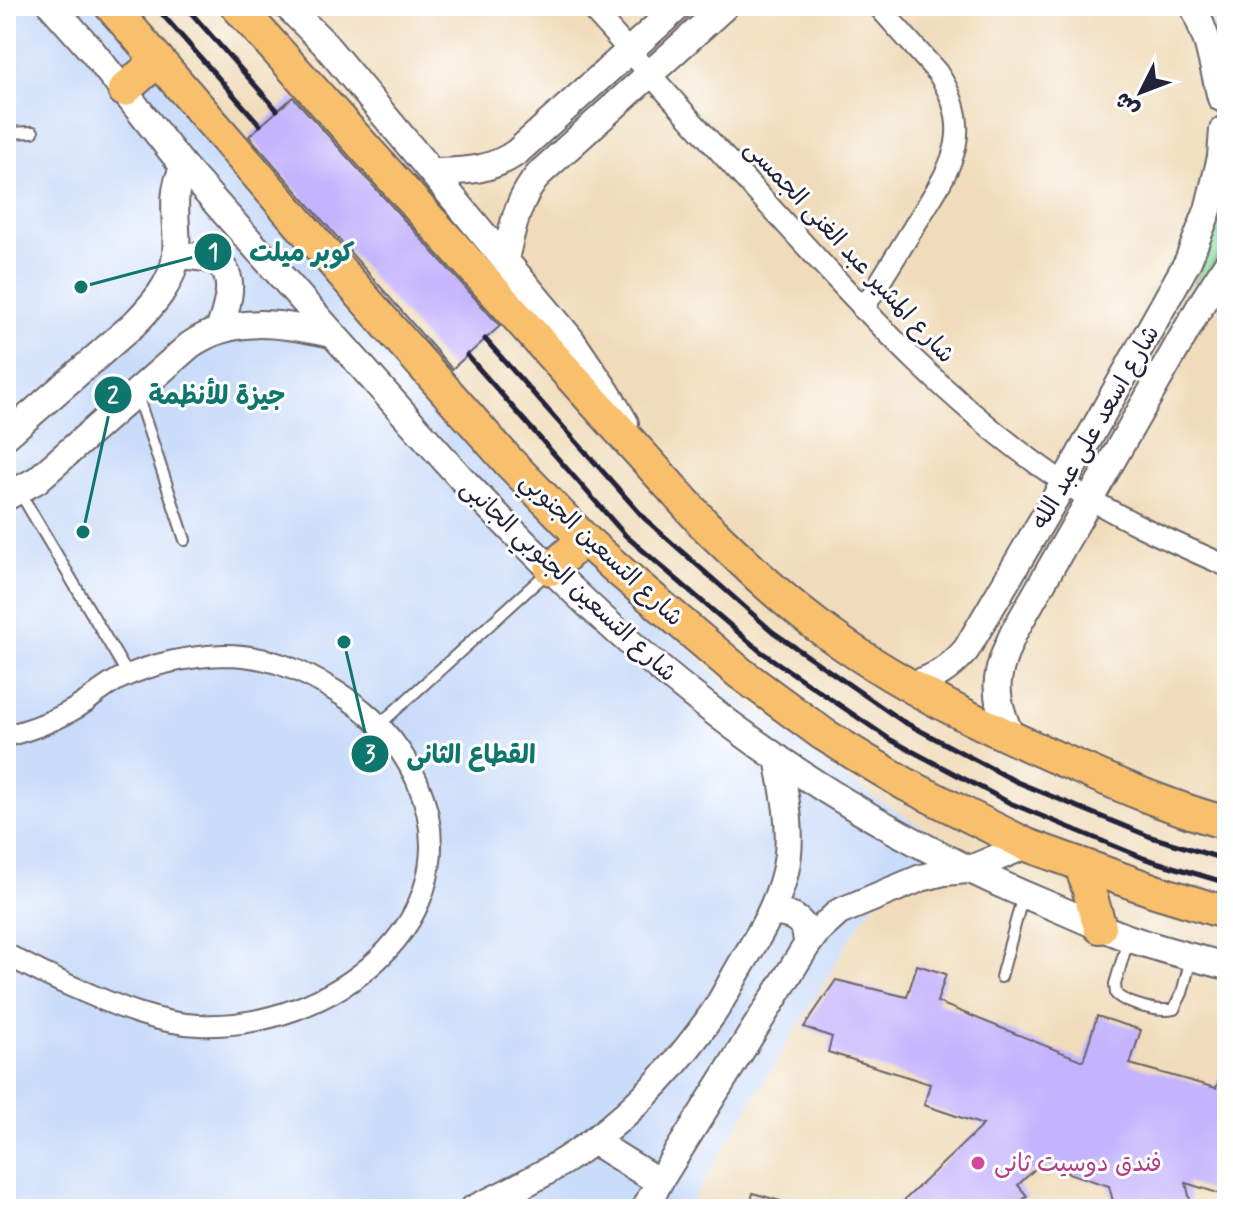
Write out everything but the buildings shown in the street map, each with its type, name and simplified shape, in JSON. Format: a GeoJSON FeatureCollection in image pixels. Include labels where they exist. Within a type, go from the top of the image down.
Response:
{"type":"FeatureCollection","features":[{"type":"Feature","properties":{"kind":"main road","name":"شارع التسعين الجنوبي"},"geometry":{"type":"LineString","coordinates":[[111,6],[474,423],[584,539],[740,673],[823,734],[907,785],[1027,845],[1227,913]]}},
{"type":"Feature","properties":{"kind":"main road"},"geometry":{"type":"LineString","coordinates":[[237,6],[705,525],[752,571],[830,636],[909,686],[1012,738],[1162,801],[1227,823]]}},
{"type":"Feature","properties":{"kind":"main road"},"geometry":{"type":"LineString","coordinates":[[124,90],[158,60]]}},
{"type":"Feature","properties":{"kind":"main road"},"geometry":{"type":"LineString","coordinates":[[551,569],[584,539]]}},
{"type":"Feature","properties":{"kind":"main road"},"geometry":{"type":"LineString","coordinates":[[1081,865],[1115,932]]}},
{"type":"Feature","properties":{"kind":"street","name":"شارع التسعين الجنوبي الجانبى"},"geometry":{"type":"LineString","coordinates":[[52,6],[124,90],[184,167],[461,478],[551,569],[689,692],[778,758],[868,817],[968,870],[1115,932],[1191,958],[1227,966]]}},
{"type":"Feature","properties":{"kind":"street"},"geometry":{"type":"LineString","coordinates":[[287,6],[323,42],[550,312],[589,364],[641,455]]}},
{"type":"Feature","properties":{"kind":"street","name":"شارع المشير عبد الغنى الجمسى"},"geometry":{"type":"LineString","coordinates":[[589,6],[863,310],[961,403],[1064,483],[1139,525],[1227,566]]}},
{"type":"Feature","properties":{"kind":"street"},"geometry":{"type":"LineString","coordinates":[[433,172],[479,170],[506,160],[679,6]]}},
{"type":"Feature","properties":{"kind":"street"},"geometry":{"type":"LineString","coordinates":[[505,259],[516,212],[529,186],[540,173],[725,6]]}},
{"type":"Feature","properties":{"kind":"street"},"geometry":{"type":"LineString","coordinates":[[863,310],[949,169],[956,141],[955,112],[946,85],[878,6]]}},
{"type":"Feature","properties":{"kind":"street","name":"شارع اسعد على عبد الله"},"geometry":{"type":"LineString","coordinates":[[909,686],[935,677],[966,650],[1188,261],[1204,223],[1225,134],[1220,117],[1224,89],[1194,6]]}},
{"type":"Feature","properties":{"kind":"street"},"geometry":{"type":"LineString","coordinates":[[6,436],[133,325],[164,288],[176,255],[175,194],[184,167]]}},
{"type":"Feature","properties":{"kind":"street"},"geometry":{"type":"LineString","coordinates":[[176,255],[207,259],[224,270],[230,284],[220,328]]}},
{"type":"Feature","properties":{"kind":"street","name":"شارع اسعد على عبد الله"},"geometry":{"type":"LineString","coordinates":[[1012,738],[999,706],[997,690],[997,674],[1004,654],[1227,264]]}},
{"type":"Feature","properties":{"kind":"street"},"geometry":{"type":"LineString","coordinates":[[12,494],[37,480],[205,335],[237,324],[306,328],[332,334]]}},
{"type":"Feature","properties":{"kind":"street"},"geometry":{"type":"LineString","coordinates":[[6,736],[58,717],[103,688],[149,668],[222,655],[261,658],[316,678],[349,699],[379,725],[404,758],[422,794],[431,832],[430,869],[419,904],[402,935],[375,963],[344,985],[282,1015],[239,1024],[195,1025],[150,1018],[128,1011],[6,954]]}},
{"type":"Feature","properties":{"kind":"street"},"geometry":{"type":"LineString","coordinates":[[473,1209],[517,1197],[593,1141],[644,1097],[683,1054],[714,1011],[771,913],[786,871],[789,835],[778,758]]}},
{"type":"Feature","properties":{"kind":"street"},"geometry":{"type":"LineString","coordinates":[[645,1209],[816,933],[839,912],[921,878],[968,870],[1027,845]]}},
{"type":"Feature","properties":{"kind":"street"},"geometry":{"type":"LineString","coordinates":[[771,913],[793,916],[807,934],[807,945]]}},
{"type":"Feature","properties":{"kind":"street"},"geometry":{"type":"LineString","coordinates":[[593,1141],[659,1182]]}},
{"type":"Feature","properties":{"kind":"lane"},"geometry":{"type":"LineString","coordinates":[[6,133],[33,132]]}},
{"type":"Feature","properties":{"kind":"lane"},"geometry":{"type":"LineString","coordinates":[[136,393],[185,540]]}},
{"type":"Feature","properties":{"kind":"lane"},"geometry":{"type":"LineString","coordinates":[[12,494],[128,675]]}},
{"type":"Feature","properties":{"kind":"lane"},"geometry":{"type":"LineString","coordinates":[[379,725],[551,569]]}},
{"type":"Feature","properties":{"kind":"lane"},"geometry":{"type":"LineString","coordinates":[[1001,977],[1023,895]]}},
{"type":"Feature","properties":{"kind":"lane"},"geometry":{"type":"LineString","coordinates":[[1115,932],[1116,994],[1123,1000],[1161,1010],[1174,1009],[1182,993],[1191,958]]}},
{"type":"Feature","properties":{"kind":"shaded area"},"geometry":{"type":"Polygon","coordinates":[[[6,6],[107,6],[629,590],[736,694],[848,781],[959,849],[927,860],[903,874],[881,895],[861,921],[687,1209],[6,1209],[6,6]]]}},
{"type":"Feature","properties":{"kind":"green space"},"geometry":{"type":"Polygon","coordinates":[[[1227,183],[1227,240],[1194,295],[1190,293],[1211,245],[1227,183]]]}},
{"type":"Feature","properties":{"kind":"railway"},"geometry":{"type":"LineString","coordinates":[[155,6],[260,125]]}},
{"type":"Feature","properties":{"kind":"railway"},"geometry":{"type":"LineString","coordinates":[[185,6],[277,110]]}},
{"type":"Feature","properties":{"kind":"railway"},"geometry":{"type":"LineString","coordinates":[[485,339],[645,519],[773,632],[902,721],[1017,782],[1151,837],[1227,860]]}},
{"type":"Feature","properties":{"kind":"railway"},"geometry":{"type":"LineString","coordinates":[[467,355],[626,536],[760,651],[891,740],[1010,803],[1146,859],[1227,883]]}},
{"type":"Feature","properties":{"kind":"place","name":"كوبر ميلت"},"geometry":{"type":"Point","coordinates":[81,287]}},
{"type":"Feature","properties":{"kind":"place","name":"جيزة للأنظمة"},"geometry":{"type":"Point","coordinates":[83,532]}},
{"type":"Feature","properties":{"kind":"place","name":"القطاع الثانى"},"geometry":{"type":"Point","coordinates":[344,642]}},
{"type":"Feature","properties":{"kind":"place","name":"فندق دوسيت ثانى"},"geometry":{"type":"Point","coordinates":[978,1163]}}]}
